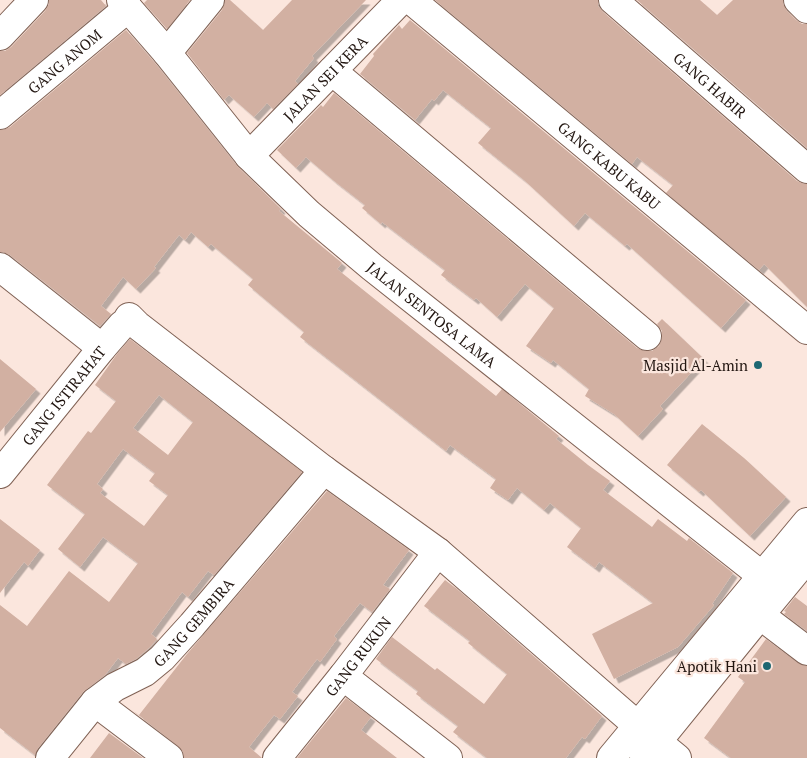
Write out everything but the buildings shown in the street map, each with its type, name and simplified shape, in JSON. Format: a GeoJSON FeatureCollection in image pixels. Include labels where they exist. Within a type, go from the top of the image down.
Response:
{"type":"FeatureCollection","features":[{"type":"Feature","properties":{"kind":"street"},"geometry":{"type":"LineString","coordinates":[[0,36],[34,0]]}},
{"type":"Feature","properties":{"kind":"street"},"geometry":{"type":"LineString","coordinates":[[167,53],[210,0]]}},
{"type":"Feature","properties":{"kind":"street","name":"JALAN SEI KERA"},"geometry":{"type":"LineString","coordinates":[[249,156],[401,0]]}},
{"type":"Feature","properties":{"kind":"street","name":"GANG KABU KABU"},"geometry":{"type":"LineString","coordinates":[[411,0],[807,330]]}},
{"type":"Feature","properties":{"kind":"street","name":"GANG HABIR"},"geometry":{"type":"LineString","coordinates":[[613,0],[807,169]]}},
{"type":"Feature","properties":{"kind":"street"},"geometry":{"type":"LineString","coordinates":[[798,0],[807,9]]}},
{"type":"Feature","properties":{"kind":"street","name":"JALAN SENTOSA LAMA"},"geometry":{"type":"LineString","coordinates":[[124,4],[167,53],[249,156],[310,214],[372,267],[771,583]]}},
{"type":"Feature","properties":{"kind":"street","name":"GANG ANOM"},"geometry":{"type":"LineString","coordinates":[[0,115],[124,4]]}},
{"type":"Feature","properties":{"kind":"street"},"geometry":{"type":"LineString","coordinates":[[332,71],[647,336]]}},
{"type":"Feature","properties":{"kind":"street"},"geometry":{"type":"LineString","coordinates":[[0,267],[102,348]]}},
{"type":"Feature","properties":{"kind":"street","name":"GANG ISTIRAHAT"},"geometry":{"type":"LineString","coordinates":[[0,474],[129,317],[324,470]]}},
{"type":"Feature","properties":{"kind":"street"},"geometry":{"type":"LineString","coordinates":[[324,470],[438,552],[654,746]]}},
{"type":"Feature","properties":{"kind":"street","name":"GANG GEMBIRA"},"geometry":{"type":"LineString","coordinates":[[50,758],[95,702],[115,687],[145,672],[162,658],[324,470]]}},
{"type":"Feature","properties":{"kind":"street"},"geometry":{"type":"LineString","coordinates":[[612,758],[654,746],[751,607],[771,583],[807,522]]}},
{"type":"Feature","properties":{"kind":"street","name":"GANG RUKUN"},"geometry":{"type":"LineString","coordinates":[[277,758],[343,676],[438,552]]}},
{"type":"Feature","properties":{"kind":"street"},"geometry":{"type":"LineString","coordinates":[[771,583],[807,558]]}},
{"type":"Feature","properties":{"kind":"street"},"geometry":{"type":"LineString","coordinates":[[751,607],[807,651]]}},
{"type":"Feature","properties":{"kind":"street"},"geometry":{"type":"LineString","coordinates":[[343,676],[448,758]]}},
{"type":"Feature","properties":{"kind":"street"},"geometry":{"type":"LineString","coordinates":[[95,702],[169,758]]}},
{"type":"Feature","properties":{"kind":"place","name":"Masjid Al-Amin"},"geometry":{"type":"Point","coordinates":[758,365]}},
{"type":"Feature","properties":{"kind":"place","name":"Apotik Hani"},"geometry":{"type":"Point","coordinates":[767,666]}}]}
